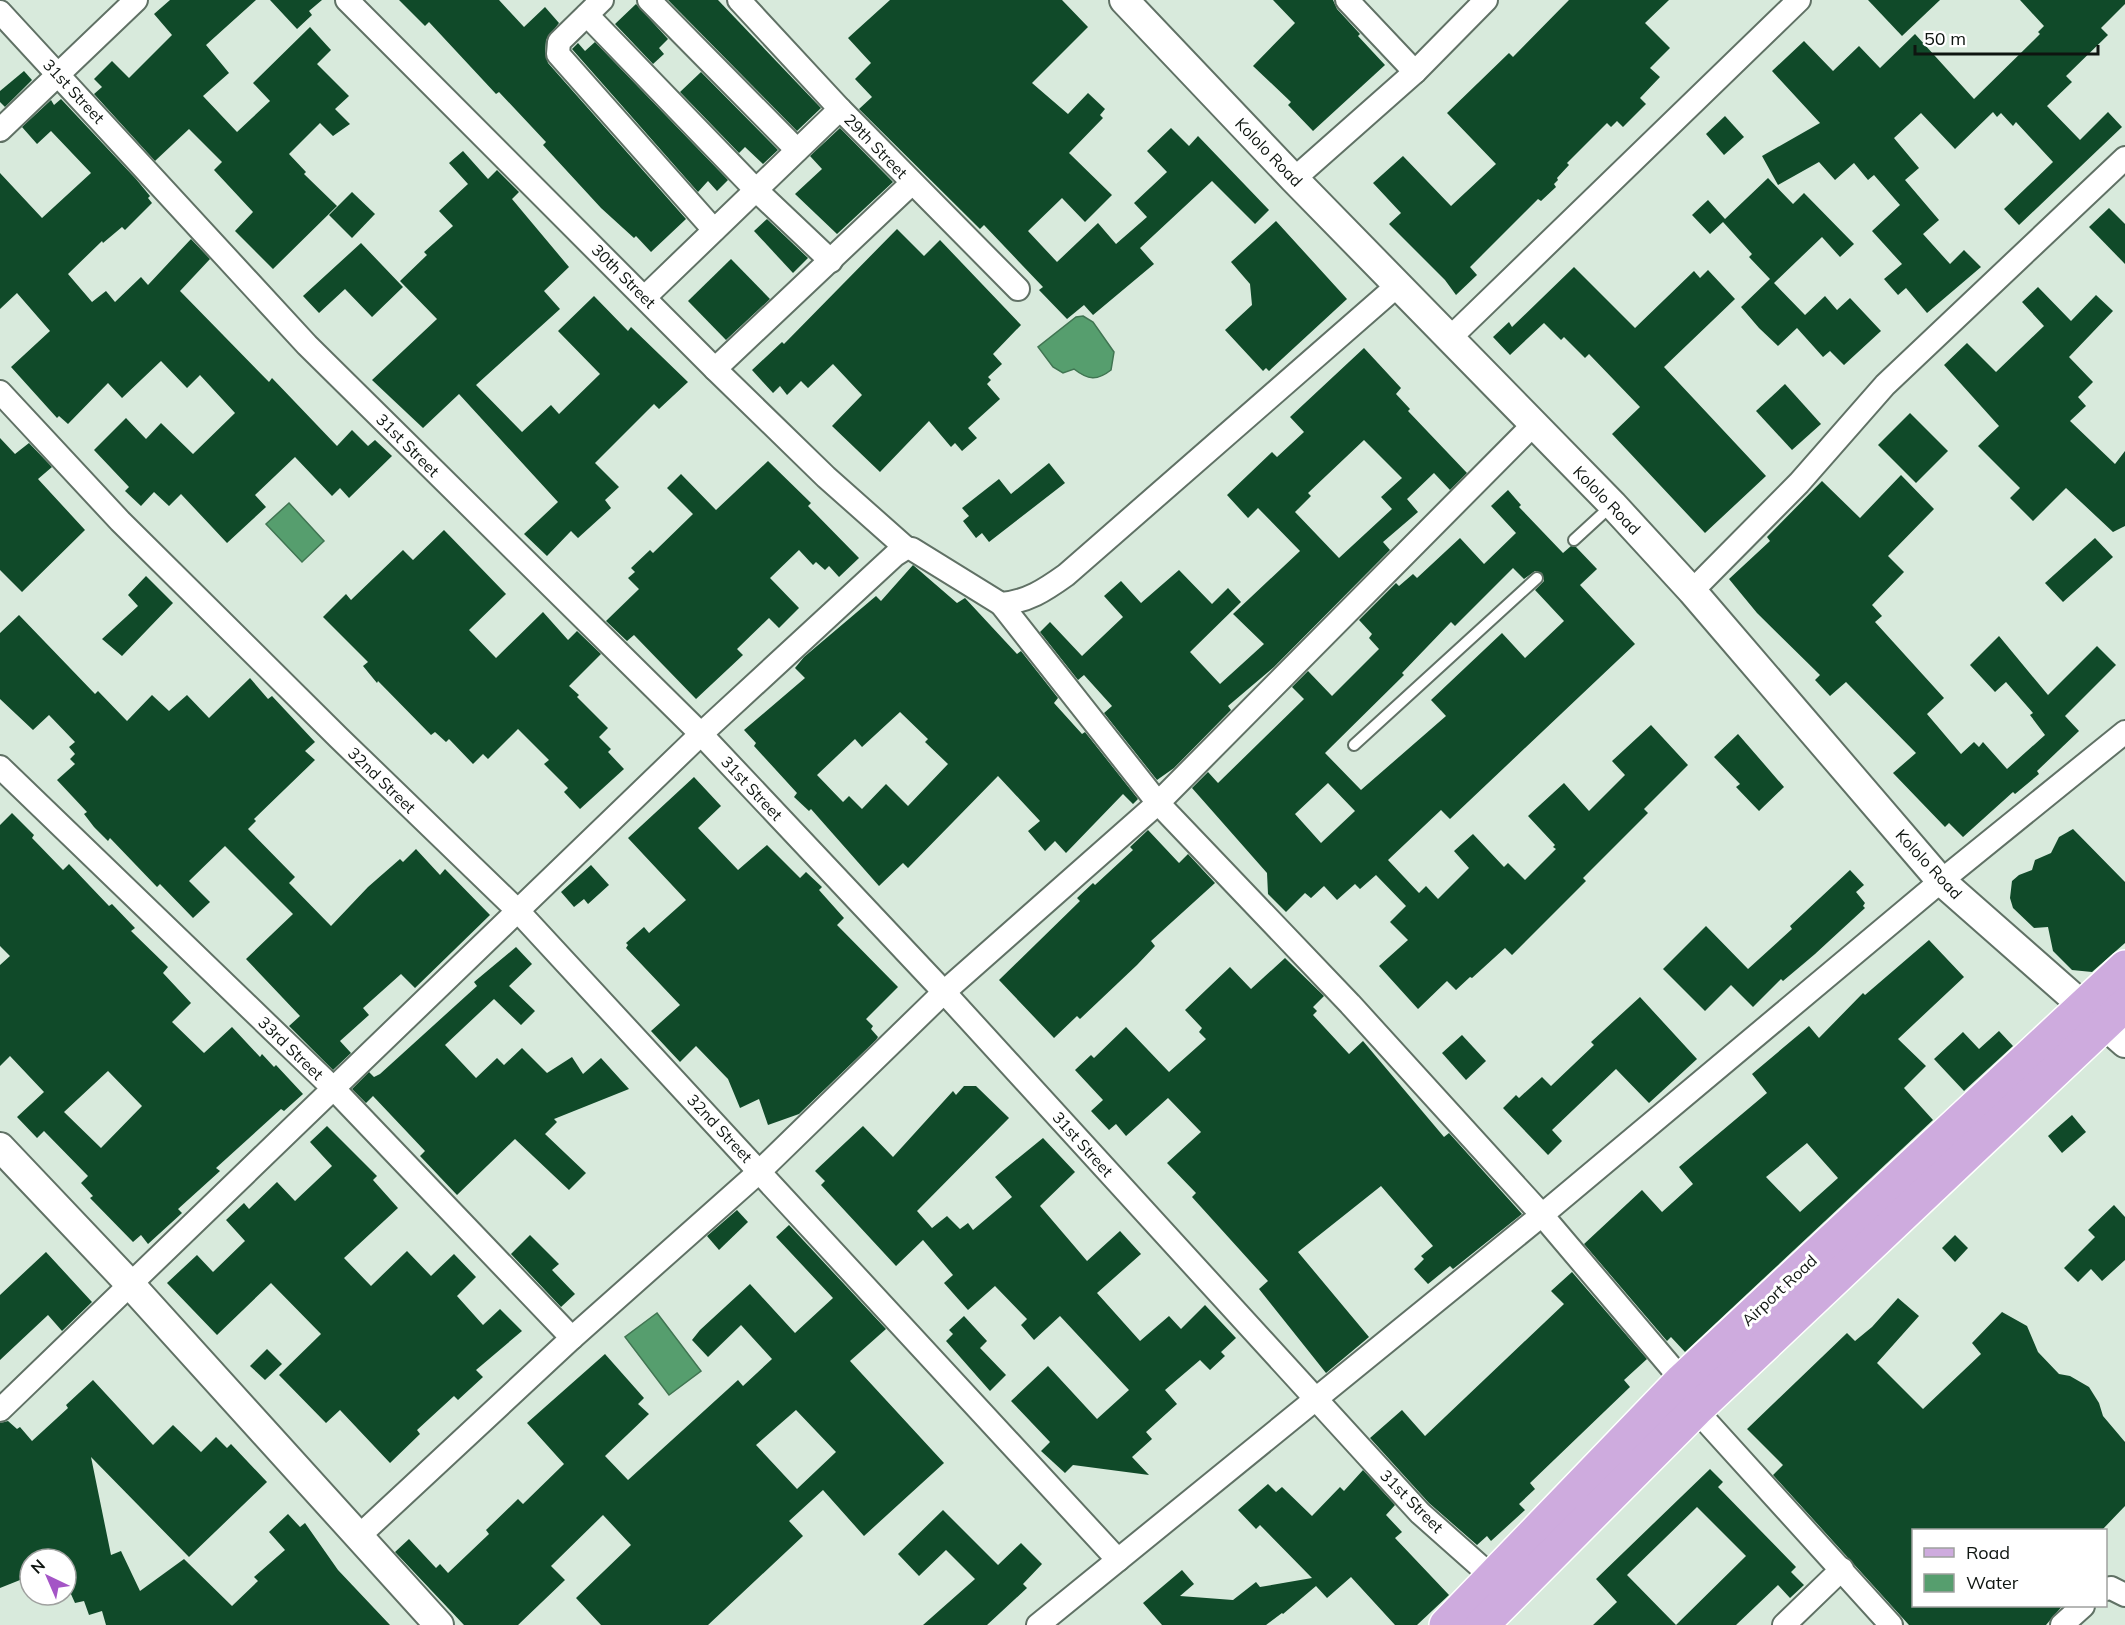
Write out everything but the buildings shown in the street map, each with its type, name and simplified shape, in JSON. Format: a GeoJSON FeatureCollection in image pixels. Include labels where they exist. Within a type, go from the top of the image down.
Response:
{"type":"FeatureCollection","features":[{"type":"Feature","properties":{"kind":"main road","name":"Airport Road"},"geometry":{"type":"LineString","coordinates":[[1482,1625],[1696,1410],[2109,1020],[2125,967]]}},
{"type":"Feature","properties":{"kind":"main road","name":"Airport Road"},"geometry":{"type":"LineString","coordinates":[[1446,1625],[1682,1380],[2109,1020]]}},
{"type":"Feature","properties":{"kind":"street"},"geometry":{"type":"LineString","coordinates":[[0,130],[136,0]]}},
{"type":"Feature","properties":{"kind":"street","name":"30th Street"},"geometry":{"type":"LineString","coordinates":[[347,0],[826,477],[906,548],[918,552],[1001,604],[1158,803],[1350,1004],[1542,1215],[1682,1380],[1696,1410],[1891,1625]]}},
{"type":"Feature","properties":{"kind":"street"},"geometry":{"type":"LineString","coordinates":[[649,0],[797,150]]}},
{"type":"Feature","properties":{"kind":"street","name":"29th Street"},"geometry":{"type":"LineString","coordinates":[[739,0],[840,109],[1018,289]]}},
{"type":"Feature","properties":{"kind":"street","name":"Kololo Road"},"geometry":{"type":"LineString","coordinates":[[1124,0],[1294,179],[1613,504],[1692,591],[1941,881],[2109,1020]]}},
{"type":"Feature","properties":{"kind":"street"},"geometry":{"type":"LineString","coordinates":[[1347,0],[1415,72]]}},
{"type":"Feature","properties":{"kind":"street"},"geometry":{"type":"LineString","coordinates":[[1294,179],[1415,72],[1486,0]]}},
{"type":"Feature","properties":{"kind":"street"},"geometry":{"type":"LineString","coordinates":[[1450,338],[1799,0]]}},
{"type":"Feature","properties":{"kind":"street"},"geometry":{"type":"LineString","coordinates":[[714,230],[561,60],[556,50],[559,42],[595,8],[755,189],[831,261]]}},
{"type":"Feature","properties":{"kind":"street","name":"31st Street"},"geometry":{"type":"LineString","coordinates":[[0,12],[307,345],[701,734],[944,992],[1420,1512],[1491,1576]]}},
{"type":"Feature","properties":{"kind":"street"},"geometry":{"type":"LineString","coordinates":[[645,297],[840,109]]}},
{"type":"Feature","properties":{"kind":"street"},"geometry":{"type":"LineString","coordinates":[[1692,591],[1799,483],[1885,385],[2125,158]]}},
{"type":"Feature","properties":{"kind":"street"},"geometry":{"type":"LineString","coordinates":[[715,369],[912,183]]}},
{"type":"Feature","properties":{"kind":"street"},"geometry":{"type":"LineString","coordinates":[[1001,604],[1016,603],[1041,593],[1066,575],[1398,285]]}},
{"type":"Feature","properties":{"kind":"street","name":"32nd Street"},"geometry":{"type":"LineString","coordinates":[[0,392],[120,520],[339,738],[518,911],[1118,1560]]}},
{"type":"Feature","properties":{"kind":"street"},"geometry":{"type":"LineString","coordinates":[[358,1537],[572,1338],[760,1171],[944,992],[1158,803],[1534,424]]}},
{"type":"Feature","properties":{"kind":"street"},"geometry":{"type":"LineString","coordinates":[[0,1410],[701,734],[895,555],[906,548]]}},
{"type":"Feature","properties":{"kind":"street"},"geometry":{"type":"LineString","coordinates":[[1038,1625],[1315,1397],[1542,1215],[1941,881],[2125,732]]}},
{"type":"Feature","properties":{"kind":"street","name":"33rd Street"},"geometry":{"type":"LineString","coordinates":[[0,767],[334,1089],[572,1338]]}},
{"type":"Feature","properties":{"kind":"street"},"geometry":{"type":"LineString","coordinates":[[0,1147],[130,1284],[439,1625]]}},
{"type":"Feature","properties":{"kind":"street"},"geometry":{"type":"LineString","coordinates":[[1784,1625],[1842,1569]]}},
{"type":"Feature","properties":{"kind":"street"},"geometry":{"type":"LineString","coordinates":[[2107,1589],[2111,1588],[2125,1595]]}},
{"type":"Feature","properties":{"kind":"street"},"geometry":{"type":"LineString","coordinates":[[2062,1625],[2081,1607]]}},
{"type":"Feature","properties":{"kind":"lane"},"geometry":{"type":"LineString","coordinates":[[1574,540],[1613,504]]}},
{"type":"Feature","properties":{"kind":"lane"},"geometry":{"type":"LineString","coordinates":[[1354,745],[1537,578]]}},
{"type":"Feature","properties":{"kind":"water"},"geometry":{"type":"Polygon","coordinates":[[[1083,316],[1093,322],[1114,352],[1111,370],[1092,378],[1074,369],[1063,373],[1053,367],[1038,347],[1076,317],[1083,316]]]}},
{"type":"Feature","properties":{"kind":"water"},"geometry":{"type":"Polygon","coordinates":[[[289,503],[324,541],[302,562],[266,524],[289,503]]]}},
{"type":"Feature","properties":{"kind":"water"},"geometry":{"type":"Polygon","coordinates":[[[657,1313],[701,1371],[669,1395],[625,1337],[657,1313]]]}}]}
